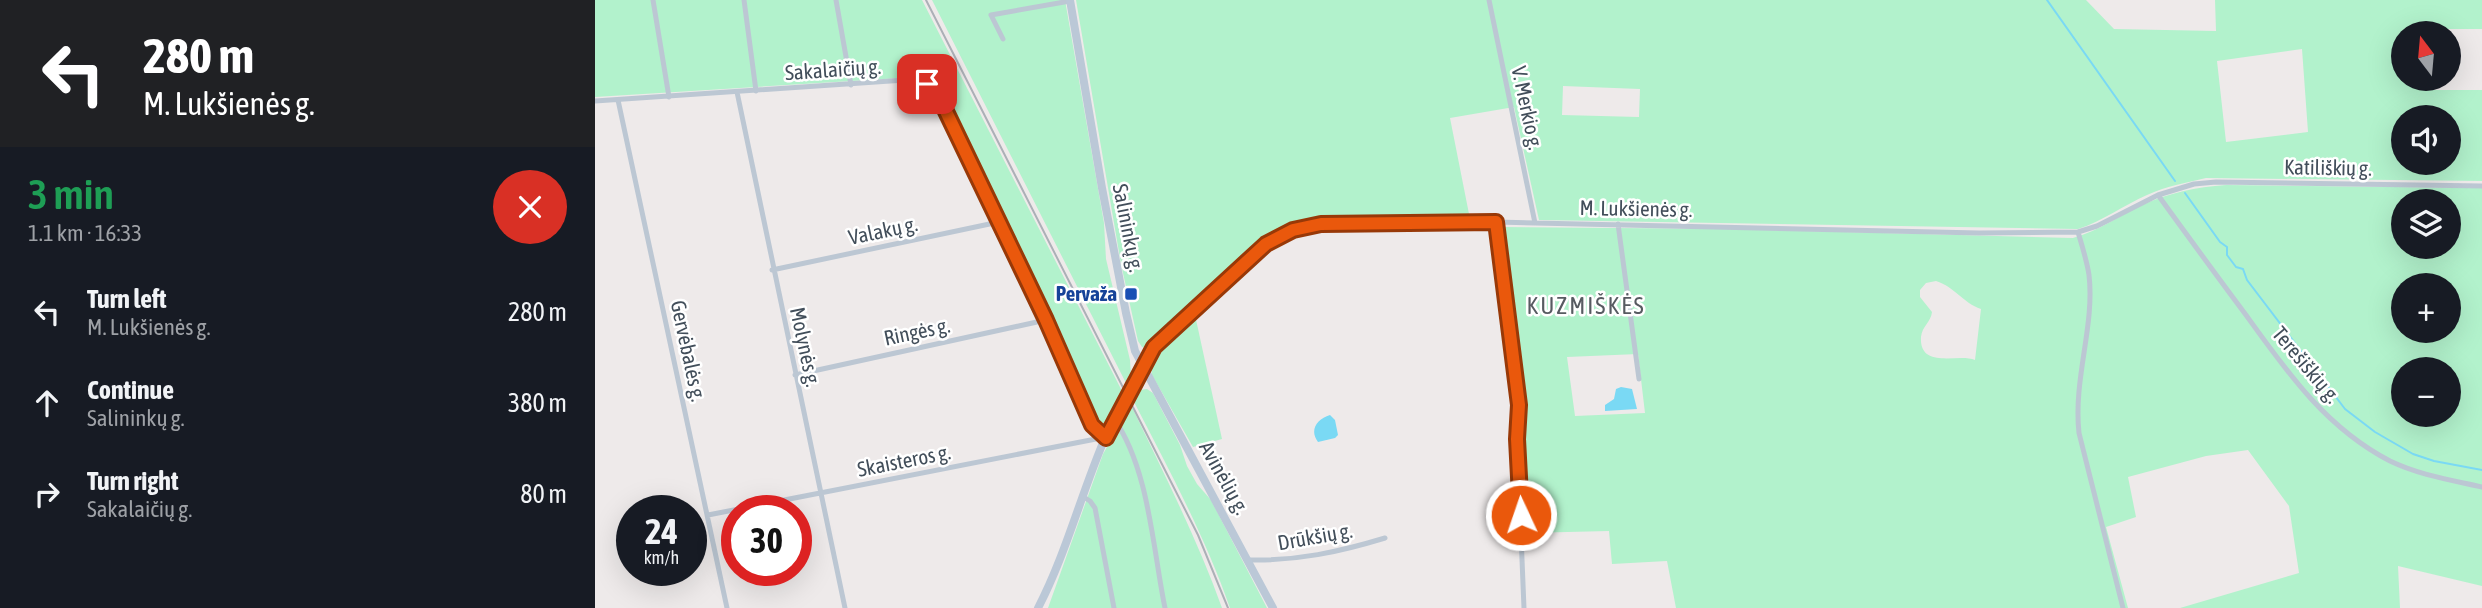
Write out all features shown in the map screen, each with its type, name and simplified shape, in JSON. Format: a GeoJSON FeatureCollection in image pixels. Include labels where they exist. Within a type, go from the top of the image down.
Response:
{"type":"FeatureCollection","features":[{"type":"Feature","properties":{"kind":"main road","name":"Salininkų g."},"geometry":{"type":"LineString","coordinates":[[1070,1],[1126,313],[1135,351],[1142,366]]}},
{"type":"Feature","properties":{"kind":"main road"},"geometry":{"type":"LineString","coordinates":[[1038,608],[1114,419],[1136,382],[1142,366]]}},
{"type":"Feature","properties":{"kind":"main road","name":"Avinėlių g."},"geometry":{"type":"LineString","coordinates":[[1142,366],[1273,608]]}},
{"type":"Feature","properties":{"kind":"street"},"geometry":{"type":"LineString","coordinates":[[653,0],[669,97]]}},
{"type":"Feature","properties":{"kind":"street"},"geometry":{"type":"LineString","coordinates":[[744,0],[756,91]]}},
{"type":"Feature","properties":{"kind":"street"},"geometry":{"type":"LineString","coordinates":[[836,0],[851,85]]}},
{"type":"Feature","properties":{"kind":"street","name":"V. Merkio g."},"geometry":{"type":"LineString","coordinates":[[1489,0],[1535,223]]}},
{"type":"Feature","properties":{"kind":"street"},"geometry":{"type":"LineString","coordinates":[[1003,39],[991,15],[1070,1]]}},
{"type":"Feature","properties":{"kind":"street","name":"Sakalaičių g."},"geometry":{"type":"LineString","coordinates":[[595,101],[913,80],[923,82],[935,91],[1046,320],[1092,425],[1106,438]]}},
{"type":"Feature","properties":{"kind":"street","name":"Molynės g."},"geometry":{"type":"LineString","coordinates":[[737,92],[772,270],[845,608]]}},
{"type":"Feature","properties":{"kind":"street","name":"Gervėbalės g."},"geometry":{"type":"LineString","coordinates":[[618,100],[727,608]]}},
{"type":"Feature","properties":{"kind":"street","name":"Katiliškių g."},"geometry":{"type":"LineString","coordinates":[[2174,189],[2216,182],[2482,186]]}},
{"type":"Feature","properties":{"kind":"street","name":"M. Lukšienės g."},"geometry":{"type":"LineString","coordinates":[[1142,366],[1154,347],[1266,244],[1279,236],[1321,224],[1496,222],[2078,233],[2174,189]]}},
{"type":"Feature","properties":{"kind":"street","name":"Terešiškių g."},"geometry":{"type":"LineString","coordinates":[[2158,195],[2290,376],[2326,416],[2356,441],[2391,461],[2422,473],[2482,487]]}},
{"type":"Feature","properties":{"kind":"street","name":"Valakų g."},"geometry":{"type":"LineString","coordinates":[[772,270],[999,222]]}},
{"type":"Feature","properties":{"kind":"street"},"geometry":{"type":"LineString","coordinates":[[1496,222],[1519,405],[1517,439],[1524,608]]}},
{"type":"Feature","properties":{"kind":"street"},"geometry":{"type":"LineString","coordinates":[[1618,224],[1639,379]]}},
{"type":"Feature","properties":{"kind":"street"},"geometry":{"type":"LineString","coordinates":[[2078,233],[2089,276],[2089,304],[2077,414],[2079,433],[2123,608]]}},
{"type":"Feature","properties":{"kind":"street","name":"Ringės g."},"geometry":{"type":"LineString","coordinates":[[795,375],[1046,320]]}},
{"type":"Feature","properties":{"kind":"street"},"geometry":{"type":"LineString","coordinates":[[1114,419],[1126,436],[1135,462],[1153,530],[1156,566],[1165,608]]}},
{"type":"Feature","properties":{"kind":"street","name":"Skaisteros g."},"geometry":{"type":"LineString","coordinates":[[708,515],[1106,438]]}},
{"type":"Feature","properties":{"kind":"street"},"geometry":{"type":"LineString","coordinates":[[1082,496],[1095,508],[1114,608]]}},
{"type":"Feature","properties":{"kind":"street","name":"Drūkšių g."},"geometry":{"type":"LineString","coordinates":[[1249,560],[1299,559],[1334,553],[1385,538]]}},
{"type":"Feature","properties":{"kind":"green space"},"geometry":{"type":"Polygon","coordinates":[[[595,0],[922,0],[1123,393],[1108,421],[1100,425],[1096,421],[933,76],[595,97],[595,0]]]}},
{"type":"Feature","properties":{"kind":"green space"},"geometry":{"type":"Polygon","coordinates":[[[932,0],[1065,0],[1104,223],[1106,259],[1130,360],[1131,376],[1127,385],[932,0]]]}},
{"type":"Feature","properties":{"kind":"green space"},"geometry":{"type":"Polygon","coordinates":[[[1076,0],[2086,0],[2114,29],[2216,31],[2215,0],[2482,0],[2482,29],[2461,29],[2461,21],[2391,21],[2391,91],[2482,90],[2482,181],[2206,178],[2154,192],[2078,229],[1539,220],[1514,107],[1450,118],[1470,219],[1334,219],[1294,226],[1267,238],[1146,348],[1138,341],[1121,264],[1076,0]],[[2302,49],[2217,61],[2226,142],[2308,132],[2302,49]],[[1563,86],[1562,115],[1639,117],[1640,89],[1563,86]]]}},
{"type":"Feature","properties":{"kind":"green space"},"geometry":{"type":"Polygon","coordinates":[[[2226,185],[2482,188],[2482,586],[2398,566],[2400,608],[2180,608],[2299,573],[2289,506],[2248,450],[2206,456],[2128,477],[2136,517],[2106,527],[2128,608],[1676,608],[1667,561],[1612,564],[1609,531],[1526,533],[1520,439],[1522,409],[1501,227],[1735,229],[2073,238],[2133,209],[2183,191],[2226,185]],[[1936,281],[1926,283],[1920,290],[1920,297],[1932,312],[1922,333],[1922,347],[1926,354],[1933,357],[1975,360],[1981,309],[1936,281]],[[1638,354],[1567,357],[1575,416],[1645,413],[1638,354]]]}},
{"type":"Feature","properties":{"kind":"green space"},"geometry":{"type":"Polygon","coordinates":[[[1195,315],[1222,439],[1193,447],[1152,375],[1152,366],[1154,357],[1165,341],[1195,315]]]}},
{"type":"Feature","properties":{"kind":"green space"},"geometry":{"type":"Polygon","coordinates":[[[1147,389],[1153,393],[1180,445],[1187,466],[1197,484],[1211,500],[1267,608],[1230,608],[1198,528],[1133,400],[1140,390],[1147,389]]]}},
{"type":"Feature","properties":{"kind":"green space"},"geometry":{"type":"Polygon","coordinates":[[[1131,405],[1191,531],[1222,608],[1048,608],[1103,454],[1131,405]]]}},
{"type":"Feature","properties":{"kind":"water"},"geometry":{"type":"Polygon","coordinates":[[[1616,389],[1632,389],[1637,409],[1605,411],[1605,405],[1614,399],[1616,389]]]}},
{"type":"Feature","properties":{"kind":"water"},"geometry":{"type":"Polygon","coordinates":[[[1330,415],[1335,420],[1338,435],[1318,442],[1314,429],[1321,419],[1330,415]]]}},
{"type":"Feature","properties":{"kind":"waterway"},"geometry":{"type":"LineString","coordinates":[[2047,0],[2175,181]]}},
{"type":"Feature","properties":{"kind":"waterway"},"geometry":{"type":"LineString","coordinates":[[2185,193],[2220,242],[2227,247],[2227,255],[2236,267],[2243,269],[2247,280],[2345,409],[2375,432],[2413,454],[2482,470]]}},
{"type":"Feature","properties":{"kind":"railway"},"geometry":{"type":"LineString","coordinates":[[926,0],[1198,535],[1228,608]]}},
{"type":"Feature","properties":{"kind":"place","name":"Pervaža"},"geometry":{"type":"Point","coordinates":[1131,294]}},
{"type":"Feature","properties":{"kind":"district","name":"KUZMIŠKĖS"},"geometry":{"type":"Point","coordinates":[1586,306]}},
{"type":"Feature","properties":{"kind":"route"},"geometry":{"type":"LineString","coordinates":[[927,84],[940,99],[1046,320],[1092,425],[1106,438],[1154,347],[1266,244],[1279,236],[1321,224],[1496,222],[1519,405],[1517,439],[1521,515]]}}]}
